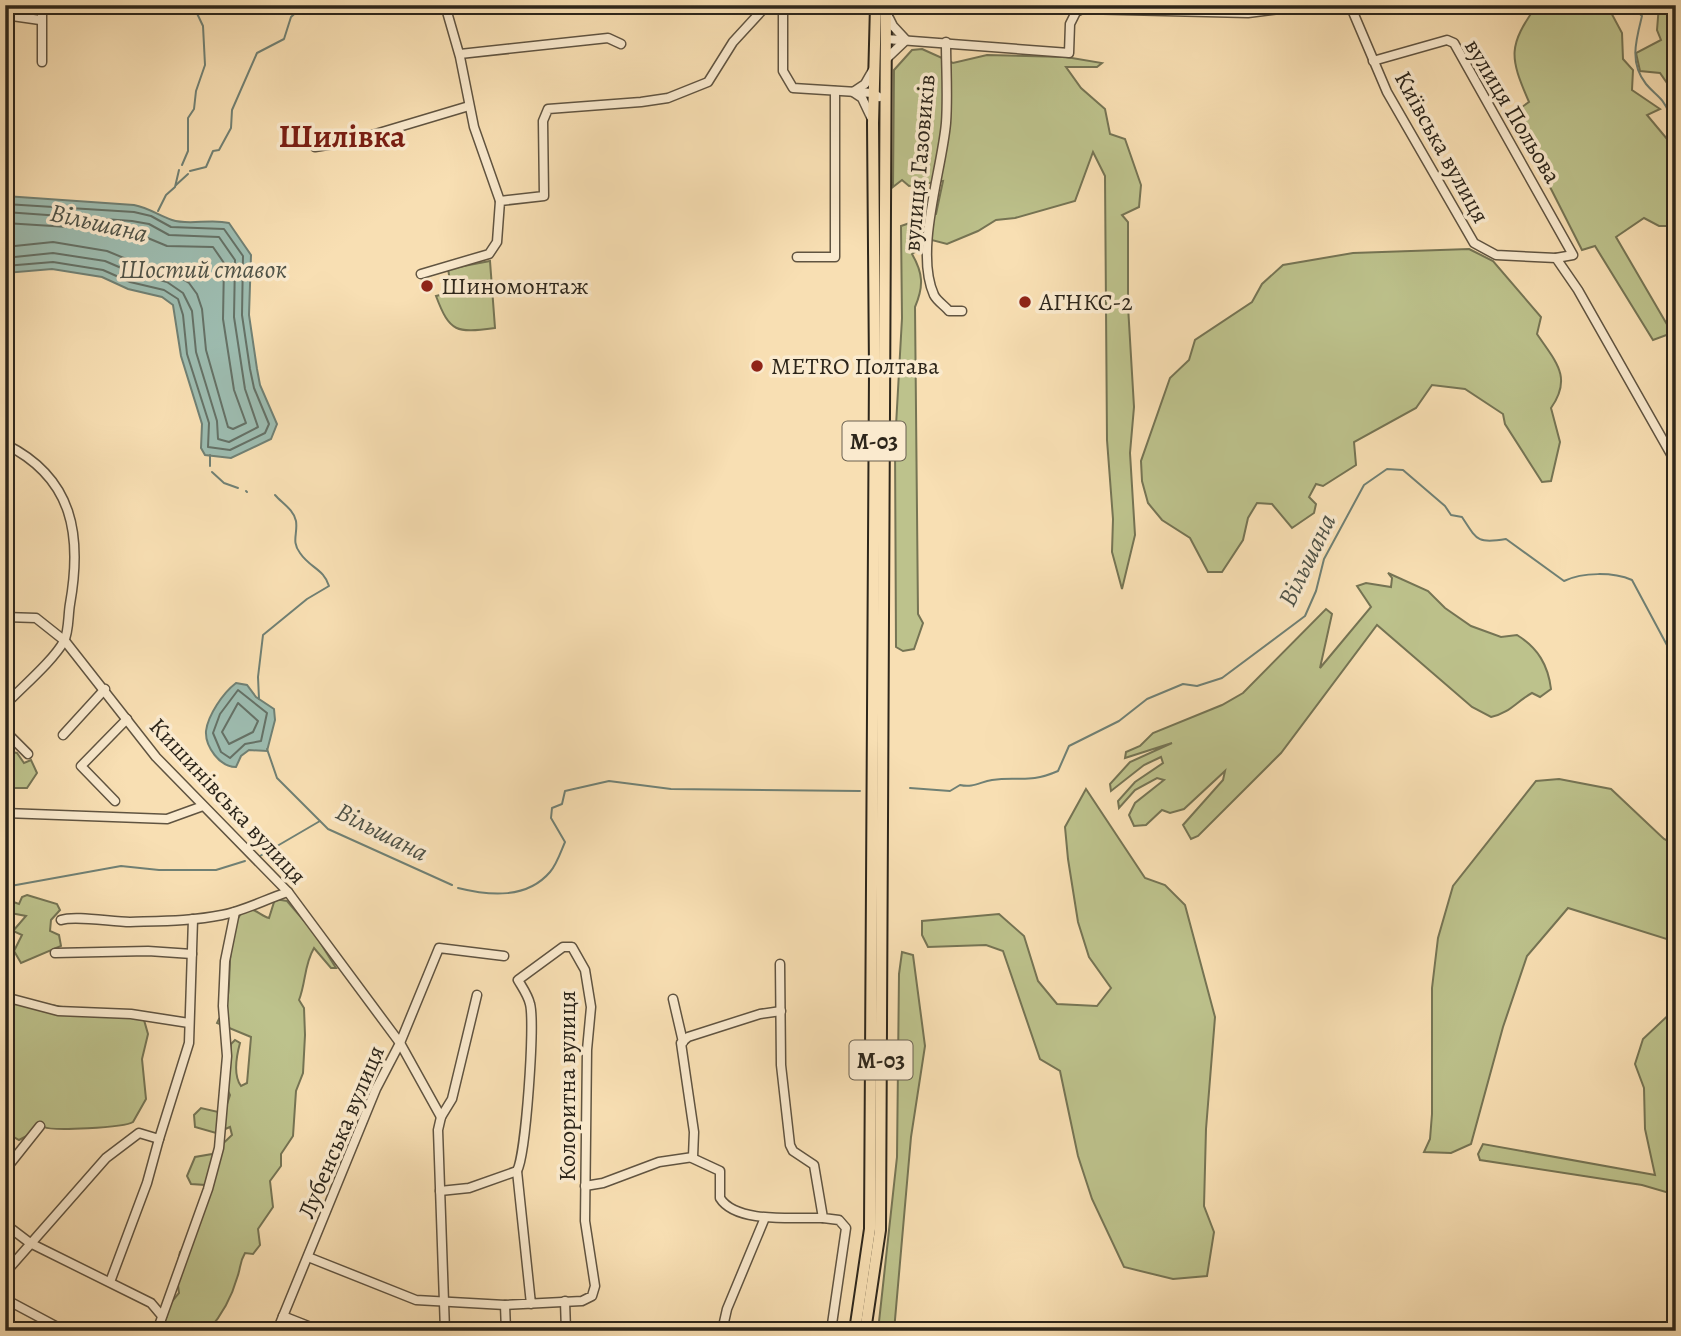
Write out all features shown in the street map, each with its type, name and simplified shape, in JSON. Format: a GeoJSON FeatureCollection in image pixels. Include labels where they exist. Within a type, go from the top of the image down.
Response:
{"type":"FeatureCollection","features":[{"type":"Feature","properties":{"kind":"highway","name":"М-03"},"geometry":{"type":"LineString","coordinates":[[865,1331],[880,1230],[886,39],[881,9]]}},
{"type":"Feature","properties":{"kind":"highway","name":"М-03"},"geometry":{"type":"LineString","coordinates":[[855,1331],[870,1228],[875,371],[873,70],[881,9]]}},
{"type":"Feature","properties":{"kind":"street"},"geometry":{"type":"LineString","coordinates":[[41,5],[42,62]]}},
{"type":"Feature","properties":{"kind":"street"},"geometry":{"type":"LineString","coordinates":[[421,274],[489,254],[496,242],[500,201],[469,106],[460,54],[445,5]]}},
{"type":"Feature","properties":{"kind":"street"},"geometry":{"type":"LineString","coordinates":[[500,201],[544,196],[543,121],[548,109],[668,98],[708,82],[733,42],[766,5]]}},
{"type":"Feature","properties":{"kind":"street"},"geometry":{"type":"LineString","coordinates":[[783,5],[783,71],[793,88],[873,93],[884,105]]}},
{"type":"Feature","properties":{"kind":"street"},"geometry":{"type":"LineString","coordinates":[[874,55],[886,39],[946,41],[1069,53],[1070,24],[1076,12],[1082,9],[1246,9],[1312,5]]}},
{"type":"Feature","properties":{"kind":"street","name":"Київська вулиця"},"geometry":{"type":"LineString","coordinates":[[1350,5],[1387,92],[1474,243],[1496,255],[1556,258]]}},
{"type":"Feature","properties":{"kind":"street"},"geometry":{"type":"LineString","coordinates":[[881,9],[906,40]]}},
{"type":"Feature","properties":{"kind":"street"},"geometry":{"type":"LineString","coordinates":[[5,15],[40,20]]}},
{"type":"Feature","properties":{"kind":"street"},"geometry":{"type":"LineString","coordinates":[[460,54],[608,38],[621,44]]}},
{"type":"Feature","properties":{"kind":"street"},"geometry":{"type":"LineString","coordinates":[[885,61],[892,50],[906,40]]}},
{"type":"Feature","properties":{"kind":"street","name":"вулиця Польова"},"geometry":{"type":"LineString","coordinates":[[1373,61],[1447,40],[1454,43],[1573,255],[1556,258]]}},
{"type":"Feature","properties":{"kind":"street","name":"вулиця Газовиків"},"geometry":{"type":"LineString","coordinates":[[946,41],[946,120],[941,163],[931,205],[930,267],[934,296],[949,311],[962,311]]}},
{"type":"Feature","properties":{"kind":"street"},"geometry":{"type":"LineString","coordinates":[[853,92],[865,84],[873,70]]}},
{"type":"Feature","properties":{"kind":"street"},"geometry":{"type":"LineString","coordinates":[[873,93],[885,81]]}},
{"type":"Feature","properties":{"kind":"street"},"geometry":{"type":"LineString","coordinates":[[797,257],[835,257],[835,91]]}},
{"type":"Feature","properties":{"kind":"street"},"geometry":{"type":"LineString","coordinates":[[853,92],[866,105],[873,123]]}},
{"type":"Feature","properties":{"kind":"street"},"geometry":{"type":"LineString","coordinates":[[315,147],[352,141],[469,106]]}},
{"type":"Feature","properties":{"kind":"street"},"geometry":{"type":"LineString","coordinates":[[1556,258],[1578,290],[1676,463]]}},
{"type":"Feature","properties":{"kind":"street"},"geometry":{"type":"LineString","coordinates":[[5,444],[22,453],[61,490],[75,537],[76,560],[65,641],[5,705]]}},
{"type":"Feature","properties":{"kind":"street","name":"Кишинівська вулиця"},"geometry":{"type":"LineString","coordinates":[[5,617],[36,618],[65,641],[156,757],[288,892],[400,1043],[441,1117]]}},
{"type":"Feature","properties":{"kind":"street"},"geometry":{"type":"LineString","coordinates":[[63,735],[105,689]]}},
{"type":"Feature","properties":{"kind":"street"},"geometry":{"type":"LineString","coordinates":[[115,802],[81,766],[127,719]]}},
{"type":"Feature","properties":{"kind":"street"},"geometry":{"type":"LineString","coordinates":[[5,731],[28,754]]}},
{"type":"Feature","properties":{"kind":"street"},"geometry":{"type":"LineString","coordinates":[[5,813],[167,819],[203,806]]}},
{"type":"Feature","properties":{"kind":"street"},"geometry":{"type":"LineString","coordinates":[[61,920],[70,917],[91,921],[130,922],[193,919],[235,912],[288,892]]}},
{"type":"Feature","properties":{"kind":"street"},"geometry":{"type":"LineString","coordinates":[[158,1331],[208,1189],[219,1148],[228,1056],[223,1006],[225,961],[235,912]]}},
{"type":"Feature","properties":{"kind":"street"},"geometry":{"type":"LineString","coordinates":[[110,1282],[147,1183],[187,1055],[193,919]]}},
{"type":"Feature","properties":{"kind":"street","name":"Колоритна вулиця"},"geometry":{"type":"LineString","coordinates":[[517,1171],[523,1156],[531,1010],[517,980],[562,947],[572,947],[585,970],[591,1007],[587,1050],[585,1221],[595,1286],[587,1300],[565,1301]]}},
{"type":"Feature","properties":{"kind":"street","name":"Лубенська вулиця"},"geometry":{"type":"LineString","coordinates":[[277,1331],[380,1080],[400,1043],[439,948],[504,956]]}},
{"type":"Feature","properties":{"kind":"street"},"geometry":{"type":"LineString","coordinates":[[55,953],[148,951],[192,954]]}},
{"type":"Feature","properties":{"kind":"street"},"geometry":{"type":"LineString","coordinates":[[780,964],[782,1076],[790,1145],[793,1152],[814,1165],[822,1218]]}},
{"type":"Feature","properties":{"kind":"street"},"geometry":{"type":"LineString","coordinates":[[444,1331],[438,1130],[441,1117],[452,1099],[477,995]]}},
{"type":"Feature","properties":{"kind":"street"},"geometry":{"type":"LineString","coordinates":[[5,997],[58,1011],[131,1014],[189,1023]]}},
{"type":"Feature","properties":{"kind":"street"},"geometry":{"type":"LineString","coordinates":[[673,999],[683,1042],[681,1050],[694,1132],[692,1158]]}},
{"type":"Feature","properties":{"kind":"street"},"geometry":{"type":"LineString","coordinates":[[683,1042],[688,1037],[760,1014],[781,1011]]}},
{"type":"Feature","properties":{"kind":"street"},"geometry":{"type":"LineString","coordinates":[[5,1170],[40,1126]]}},
{"type":"Feature","properties":{"kind":"street"},"geometry":{"type":"LineString","coordinates":[[5,1273],[106,1158],[130,1137],[139,1132],[159,1139]]}},
{"type":"Feature","properties":{"kind":"street"},"geometry":{"type":"LineString","coordinates":[[585,1186],[603,1183],[659,1162],[692,1158],[720,1171],[720,1194],[723,1203],[764,1220],[776,1217],[839,1220],[846,1228],[831,1331]]}},
{"type":"Feature","properties":{"kind":"street"},"geometry":{"type":"LineString","coordinates":[[440,1191],[469,1188],[505,1178],[517,1171],[531,1304]]}},
{"type":"Feature","properties":{"kind":"street"},"geometry":{"type":"LineString","coordinates":[[722,1331],[727,1309],[764,1220]]}},
{"type":"Feature","properties":{"kind":"street"},"geometry":{"type":"LineString","coordinates":[[5,1224],[30,1243],[151,1303],[162,1315]]}},
{"type":"Feature","properties":{"kind":"street"},"geometry":{"type":"LineString","coordinates":[[308,1257],[416,1300],[505,1305],[565,1301],[566,1331]]}},
{"type":"Feature","properties":{"kind":"street"},"geometry":{"type":"LineString","coordinates":[[5,1299],[65,1331]]}},
{"type":"Feature","properties":{"kind":"street"},"geometry":{"type":"LineString","coordinates":[[505,1305],[506,1331]]}},
{"type":"Feature","properties":{"kind":"street"},"geometry":{"type":"LineString","coordinates":[[283,1316],[321,1331]]}},
{"type":"Feature","properties":{"kind":"green space"},"geometry":{"type":"Polygon","coordinates":[[[1537,5],[1607,5],[1622,33],[1623,59],[1633,70],[1632,90],[1660,109],[1647,115],[1672,145],[1676,143],[1676,226],[1659,226],[1644,218],[1616,237],[1672,333],[1653,340],[1595,246],[1582,250],[1518,124],[1522,107],[1529,102],[1515,62],[1516,42],[1537,5]]]}},
{"type":"Feature","properties":{"kind":"green space"},"geometry":{"type":"Polygon","coordinates":[[[1659,5],[1676,5],[1676,96],[1660,73],[1640,71],[1636,53],[1661,40],[1657,30],[1659,5]]]}},
{"type":"Feature","properties":{"kind":"green space"},"geometry":{"type":"Polygon","coordinates":[[[922,49],[953,63],[987,55],[1066,57],[1102,63],[1097,67],[1066,67],[1081,88],[1105,109],[1110,134],[1125,139],[1141,185],[1139,207],[1122,215],[1128,222],[1128,306],[1134,407],[1130,453],[1135,535],[1122,589],[1112,552],[1113,519],[1107,440],[1105,176],[1093,152],[1075,201],[1015,218],[996,220],[947,244],[932,240],[912,254],[921,280],[915,307],[918,614],[923,623],[914,649],[903,651],[896,647],[895,444],[902,318],[901,226],[936,214],[943,181],[909,186],[902,180],[893,187],[894,70],[912,50],[922,49]]]}},
{"type":"Feature","properties":{"kind":"green space"},"geometry":{"type":"Polygon","coordinates":[[[1469,249],[1493,261],[1541,317],[1537,334],[1555,361],[1561,378],[1561,387],[1551,408],[1560,442],[1551,481],[1542,482],[1505,424],[1503,414],[1465,389],[1432,385],[1416,408],[1354,442],[1356,465],[1323,486],[1316,484],[1309,497],[1316,504],[1314,513],[1292,528],[1272,504],[1257,503],[1248,518],[1243,540],[1222,572],[1208,572],[1190,538],[1162,520],[1148,503],[1142,481],[1141,461],[1170,378],[1189,360],[1195,340],[1252,302],[1262,284],[1283,265],[1353,253],[1469,249]]]}},
{"type":"Feature","properties":{"kind":"green space"},"geometry":{"type":"Polygon","coordinates":[[[490,261],[495,328],[456,328],[446,317],[436,296],[452,292],[448,269],[490,261]]]}},
{"type":"Feature","properties":{"kind":"green space"},"geometry":{"type":"Polygon","coordinates":[[[1388,573],[1428,591],[1445,608],[1471,626],[1501,637],[1517,635],[1541,658],[1551,689],[1540,697],[1532,693],[1508,710],[1491,717],[1472,707],[1377,625],[1281,753],[1198,836],[1191,839],[1183,825],[1223,780],[1225,771],[1184,809],[1170,813],[1162,810],[1146,825],[1134,826],[1129,815],[1135,803],[1164,780],[1157,778],[1135,790],[1119,808],[1118,801],[1135,782],[1163,763],[1161,757],[1144,765],[1111,791],[1110,784],[1130,762],[1172,743],[1125,758],[1126,752],[1140,746],[1153,733],[1222,705],[1243,693],[1326,609],[1332,614],[1320,668],[1371,607],[1357,586],[1366,583],[1391,587],[1392,578],[1388,573]]]}},
{"type":"Feature","properties":{"kind":"green space"},"geometry":{"type":"Polygon","coordinates":[[[5,745],[7,751],[17,753],[24,763],[31,760],[37,773],[27,788],[13,788],[5,793],[5,745]]]}},
{"type":"Feature","properties":{"kind":"green space"},"geometry":{"type":"Polygon","coordinates":[[[1559,779],[1611,789],[1664,839],[1676,845],[1676,942],[1568,908],[1527,956],[1503,1027],[1471,1144],[1451,1153],[1424,1152],[1430,1139],[1432,1114],[1432,988],[1438,938],[1453,886],[1536,781],[1559,779]]]}},
{"type":"Feature","properties":{"kind":"green space"},"geometry":{"type":"Polygon","coordinates":[[[1086,789],[1145,878],[1165,885],[1185,905],[1215,1017],[1206,1129],[1204,1206],[1214,1232],[1207,1276],[1173,1279],[1124,1267],[1092,1199],[1078,1156],[1060,1071],[1040,1059],[1003,951],[986,945],[928,947],[922,935],[922,921],[999,914],[1024,936],[1038,981],[1057,1004],[1097,1006],[1111,988],[1089,957],[1078,922],[1065,827],[1086,789]]]}},
{"type":"Feature","properties":{"kind":"green space"},"geometry":{"type":"Polygon","coordinates":[[[27,895],[57,904],[60,910],[51,920],[50,931],[59,935],[61,946],[21,963],[14,951],[22,935],[13,931],[26,916],[5,912],[5,899],[19,904],[22,897],[27,895]]]}},
{"type":"Feature","properties":{"kind":"green space"},"geometry":{"type":"Polygon","coordinates":[[[275,899],[287,901],[313,931],[336,968],[331,968],[314,948],[308,961],[299,1000],[304,1008],[305,1035],[303,1073],[296,1091],[293,1136],[281,1154],[281,1166],[270,1181],[273,1207],[258,1229],[260,1245],[253,1254],[245,1253],[232,1292],[217,1319],[208,1331],[158,1331],[169,1305],[179,1293],[176,1270],[180,1252],[189,1241],[205,1185],[191,1184],[187,1176],[195,1157],[212,1154],[232,1135],[230,1127],[216,1133],[195,1127],[194,1115],[201,1108],[218,1112],[226,1107],[230,1095],[226,1087],[231,1044],[235,1040],[240,1043],[237,1076],[241,1086],[247,1083],[251,1037],[217,1023],[228,1000],[234,928],[238,918],[248,910],[254,910],[269,918],[275,899]]]}},
{"type":"Feature","properties":{"kind":"green space"},"geometry":{"type":"Polygon","coordinates":[[[902,952],[913,955],[925,1046],[911,1137],[894,1331],[878,1331],[897,1157],[899,974],[902,952]]]}},
{"type":"Feature","properties":{"kind":"green space"},"geometry":{"type":"Polygon","coordinates":[[[7,998],[144,1020],[148,1034],[142,1059],[146,1099],[133,1122],[88,1128],[44,1127],[19,1140],[5,1132],[7,998]]]}},
{"type":"Feature","properties":{"kind":"green space"},"geometry":{"type":"Polygon","coordinates":[[[1676,1008],[1676,1195],[1642,1185],[1480,1160],[1478,1154],[1483,1144],[1655,1175],[1645,1129],[1644,1088],[1635,1064],[1643,1039],[1676,1008]]]}},
{"type":"Feature","properties":{"kind":"water","name":"Шостий ставок"},"geometry":{"type":"Polygon","coordinates":[[[5,196],[134,205],[179,222],[229,223],[251,255],[249,315],[260,385],[277,424],[271,439],[231,458],[205,455],[201,448],[202,424],[181,356],[173,305],[162,297],[128,289],[102,277],[52,269],[6,273],[5,196]]]}},
{"type":"Feature","properties":{"kind":"water"},"geometry":{"type":"Polygon","coordinates":[[[236,683],[247,685],[256,697],[274,709],[275,720],[267,751],[249,750],[241,756],[236,767],[219,760],[208,743],[206,731],[217,705],[236,683]]]}},
{"type":"Feature","properties":{"kind":"waterway"},"geometry":{"type":"LineString","coordinates":[[182,165],[188,151],[188,118],[194,109],[196,91],[205,65],[203,26],[193,5]]}},
{"type":"Feature","properties":{"kind":"waterway"},"geometry":{"type":"LineString","coordinates":[[190,171],[206,167],[213,151],[219,150],[231,128],[232,110],[257,53],[284,39],[291,17],[304,5]]}},
{"type":"Feature","properties":{"kind":"waterway"},"geometry":{"type":"LineString","coordinates":[[1631,5],[1642,16],[1635,51],[1637,68],[1669,113],[1672,162],[1676,178]]}},
{"type":"Feature","properties":{"kind":"waterway"},"geometry":{"type":"LineString","coordinates":[[158,211],[166,195],[175,187],[179,170]]}},
{"type":"Feature","properties":{"kind":"waterway"},"geometry":{"type":"LineString","coordinates":[[176,185],[188,174]]}},
{"type":"Feature","properties":{"kind":"waterway","name":"Вільшана"},"geometry":{"type":"LineString","coordinates":[[210,455],[210,466]]}},
{"type":"Feature","properties":{"kind":"waterway","name":"Вільшана"},"geometry":{"type":"LineString","coordinates":[[910,788],[950,791],[960,785],[1048,775],[1058,771],[1069,746],[1119,721],[1147,699],[1183,684],[1197,686],[1222,678],[1305,616],[1316,591],[1324,559],[1364,485],[1387,469],[1403,470],[1445,506],[1451,515],[1462,517],[1479,538],[1489,541],[1506,539],[1564,581],[1598,574],[1632,580],[1676,662]]}},
{"type":"Feature","properties":{"kind":"waterway","name":"Вільшана"},"geometry":{"type":"LineString","coordinates":[[212,472],[224,483],[238,488]]}},
{"type":"Feature","properties":{"kind":"waterway","name":"Вільшана"},"geometry":{"type":"LineString","coordinates":[[259,699],[258,677],[263,635],[307,599],[329,586],[324,576],[297,549],[295,517],[275,495]]}},
{"type":"Feature","properties":{"kind":"waterway","name":"Вільшана"},"geometry":{"type":"LineString","coordinates":[[267,749],[277,778],[328,829],[452,885]]}},
{"type":"Feature","properties":{"kind":"waterway","name":"Вільшана"},"geometry":{"type":"LineString","coordinates":[[458,888],[483,893],[507,893],[519,891],[541,881],[555,865],[565,842],[551,818],[552,808],[562,804],[565,791],[609,781],[671,789],[860,791]]}},
{"type":"Feature","properties":{"kind":"waterway"},"geometry":{"type":"LineString","coordinates":[[260,856],[320,821]]}},
{"type":"Feature","properties":{"kind":"waterway"},"geometry":{"type":"LineString","coordinates":[[5,887],[121,866],[159,870],[216,870],[245,861]]}},
{"type":"Feature","properties":{"kind":"place","name":"Шиномонтаж"},"geometry":{"type":"Point","coordinates":[427,286]}},
{"type":"Feature","properties":{"kind":"place","name":"АГНКС-2"},"geometry":{"type":"Point","coordinates":[1025,302]}},
{"type":"Feature","properties":{"kind":"place","name":"METRO Полтава"},"geometry":{"type":"Point","coordinates":[757,366]}},
{"type":"Feature","properties":{"kind":"district","name":"Шилівка"},"geometry":{"type":"Point","coordinates":[342,136]}}]}
